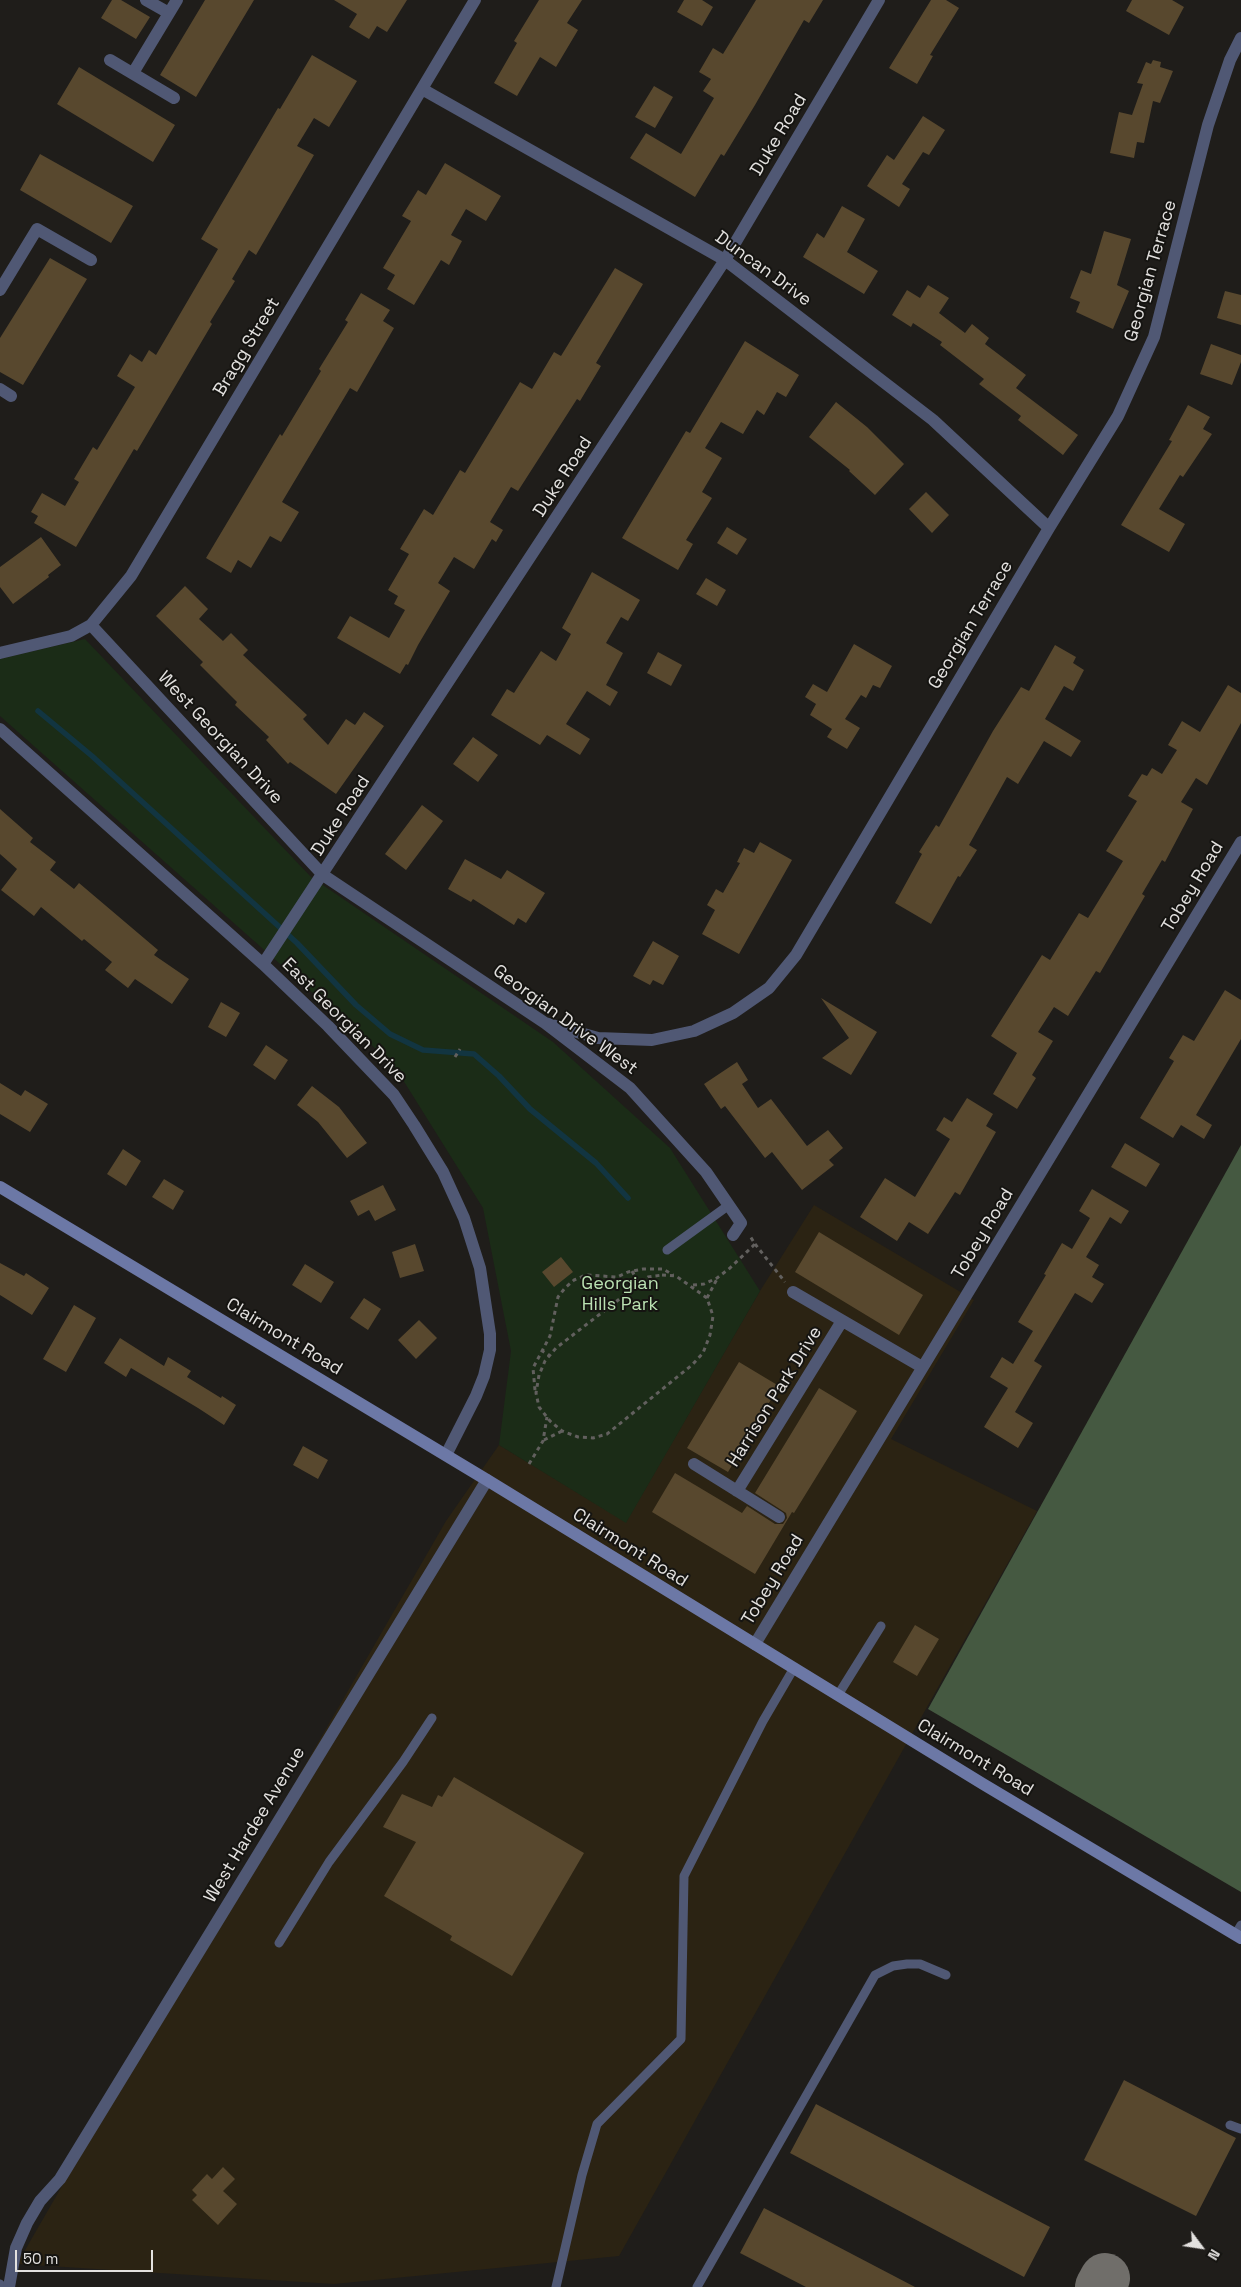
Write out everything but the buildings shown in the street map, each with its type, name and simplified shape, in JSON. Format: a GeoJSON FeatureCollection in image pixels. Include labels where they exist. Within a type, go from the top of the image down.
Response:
{"type":"FeatureCollection","features":[{"type":"Feature","properties":{"kind":"main road","name":"Clairmont Road"},"geometry":{"type":"LineString","coordinates":[[0,1187],[446,1455],[838,1695],[1239,1933]]}},
{"type":"Feature","properties":{"kind":"street"},"geometry":{"type":"LineString","coordinates":[[146,0],[168,13]]}},
{"type":"Feature","properties":{"kind":"street"},"geometry":{"type":"LineString","coordinates":[[133,73],[177,0]]}},
{"type":"Feature","properties":{"kind":"street","name":"Bragg Street"},"geometry":{"type":"LineString","coordinates":[[0,653],[71,636],[91,625],[131,576],[475,0]]}},
{"type":"Feature","properties":{"kind":"street","name":"Duke Road"},"geometry":{"type":"LineString","coordinates":[[263,964],[725,260],[879,0]]}},
{"type":"Feature","properties":{"kind":"street","name":"Georgian Terrace"},"geometry":{"type":"LineString","coordinates":[[545,1023],[598,1038],[652,1040],[694,1031],[726,1017],[769,988],[796,955],[1049,528],[1118,416],[1154,337],[1208,125],[1230,60],[1241,38]]}},
{"type":"Feature","properties":{"kind":"street"},"geometry":{"type":"LineString","coordinates":[[110,60],[174,98]]}},
{"type":"Feature","properties":{"kind":"street","name":"Duncan Drive"},"geometry":{"type":"LineString","coordinates":[[422,89],[725,260],[933,420],[1049,528]]}},
{"type":"Feature","properties":{"kind":"street"},"geometry":{"type":"LineString","coordinates":[[0,290],[37,230],[92,260]]}},
{"type":"Feature","properties":{"kind":"street"},"geometry":{"type":"LineString","coordinates":[[0,389],[11,396]]}},
{"type":"Feature","properties":{"kind":"street","name":"West Georgian Drive"},"geometry":{"type":"LineString","coordinates":[[91,625],[323,875]]}},
{"type":"Feature","properties":{"kind":"street","name":"East Georgian Drive"},"geometry":{"type":"LineString","coordinates":[[0,729],[263,964],[328,1026],[394,1095],[443,1172],[464,1218],[480,1268],[490,1334],[490,1350],[486,1370],[476,1396],[446,1455]]}},
{"type":"Feature","properties":{"kind":"street","name":"Tobey Road"},"geometry":{"type":"LineString","coordinates":[[754,1644],[1241,842]]}},
{"type":"Feature","properties":{"kind":"street","name":"Georgian Drive West"},"geometry":{"type":"LineString","coordinates":[[323,875],[545,1023],[630,1088],[706,1172],[741,1222]]}},
{"type":"Feature","properties":{"kind":"street"},"geometry":{"type":"LineString","coordinates":[[734,1235],[741,1222]]}},
{"type":"Feature","properties":{"kind":"street","name":"Harrison Park Drive"},"geometry":{"type":"LineString","coordinates":[[793,1292],[922,1367]]}},
{"type":"Feature","properties":{"kind":"street","name":"Harrison Park Drive"},"geometry":{"type":"LineString","coordinates":[[737,1491],[842,1321]]}},
{"type":"Feature","properties":{"kind":"street","name":"Harrison Park Drive"},"geometry":{"type":"LineString","coordinates":[[694,1464],[779,1517]]}},
{"type":"Feature","properties":{"kind":"street","name":"West Hardee Avenue"},"geometry":{"type":"LineString","coordinates":[[9,2287],[16,2248],[27,2223],[52,2186],[60,2179],[487,1480]]}},
{"type":"Feature","properties":{"kind":"lane"},"geometry":{"type":"LineString","coordinates":[[668,1250],[729,1205]]}},
{"type":"Feature","properties":{"kind":"lane"},"geometry":{"type":"LineString","coordinates":[[838,1695],[881,1626]]}},
{"type":"Feature","properties":{"kind":"lane"},"geometry":{"type":"LineString","coordinates":[[556,2287],[582,2175],[597,2124],[681,2039],[684,1876],[763,1721],[794,1668]]}},
{"type":"Feature","properties":{"kind":"lane"},"geometry":{"type":"LineString","coordinates":[[279,1942],[329,1862],[403,1762],[432,1718]]}},
{"type":"Feature","properties":{"kind":"lane"},"geometry":{"type":"LineString","coordinates":[[697,2287],[875,1975],[893,1966],[907,1964],[920,1964],[946,1975]]}},
{"type":"Feature","properties":{"kind":"lane"},"geometry":{"type":"LineString","coordinates":[[1230,2125],[1241,2128]]}},
{"type":"Feature","properties":{"kind":"path"},"geometry":{"type":"LineString","coordinates":[[455,1056],[460,1049]]}},
{"type":"Feature","properties":{"kind":"path"},"geometry":{"type":"LineString","coordinates":[[741,1222],[755,1244],[793,1292]]}},
{"type":"Feature","properties":{"kind":"path"},"geometry":{"type":"LineString","coordinates":[[707,1298],[710,1288],[718,1278],[755,1244]]}},
{"type":"Feature","properties":{"kind":"path"},"geometry":{"type":"LineString","coordinates":[[663,1269],[676,1276],[692,1285],[707,1298],[713,1316],[710,1335],[703,1353],[692,1365],[608,1434],[593,1438],[578,1437],[562,1431],[540,1407],[533,1368],[554,1326],[558,1297],[574,1280],[586,1275],[617,1277],[632,1271],[663,1269]]}},
{"type":"Feature","properties":{"kind":"path"},"geometry":{"type":"LineString","coordinates":[[632,1271],[639,1284]]}},
{"type":"Feature","properties":{"kind":"path"},"geometry":{"type":"LineString","coordinates":[[536,1393],[539,1375],[556,1348],[648,1278],[662,1275],[676,1276]]}},
{"type":"Feature","properties":{"kind":"path"},"geometry":{"type":"LineString","coordinates":[[692,1285],[704,1284],[718,1278]]}},
{"type":"Feature","properties":{"kind":"path"},"geometry":{"type":"LineString","coordinates":[[542,1350],[550,1356]]}},
{"type":"Feature","properties":{"kind":"path"},"geometry":{"type":"LineString","coordinates":[[529,1464],[543,1440],[547,1416]]}},
{"type":"Feature","properties":{"kind":"path"},"geometry":{"type":"LineString","coordinates":[[543,1440],[562,1431]]}},
{"type":"Feature","properties":{"kind":"shaded area"},"geometry":{"type":"Polygon","coordinates":[[[814,1205],[974,1300],[891,1439],[1037,1511],[619,2256],[334,2284],[17,2264],[446,1521],[499,1445],[626,1522],[760,1291],[814,1205]]]}},
{"type":"Feature","properties":{"kind":"green space","name":"Georgian Hills Park"},"geometry":{"type":"Polygon","coordinates":[[[85,639],[311,877],[553,1042],[670,1148],[760,1291],[626,1523],[499,1445],[511,1351],[483,1208],[393,1064],[0,716],[0,659],[85,639]]]}},
{"type":"Feature","properties":{"kind":"green space"},"geometry":{"type":"Polygon","coordinates":[[[1241,1145],[1241,1892],[928,1709],[1241,1145]]]}},
{"type":"Feature","properties":{"kind":"waterway"},"geometry":{"type":"LineString","coordinates":[[38,711],[92,756],[297,943],[356,1005],[390,1034],[423,1050],[474,1054],[499,1076],[530,1109],[596,1163],[628,1198]]}},
{"type":"Feature","properties":{"kind":"taxiway"},"geometry":{"type":"LineString","coordinates":[[1100,2287],[1105,2278]]}}]}
